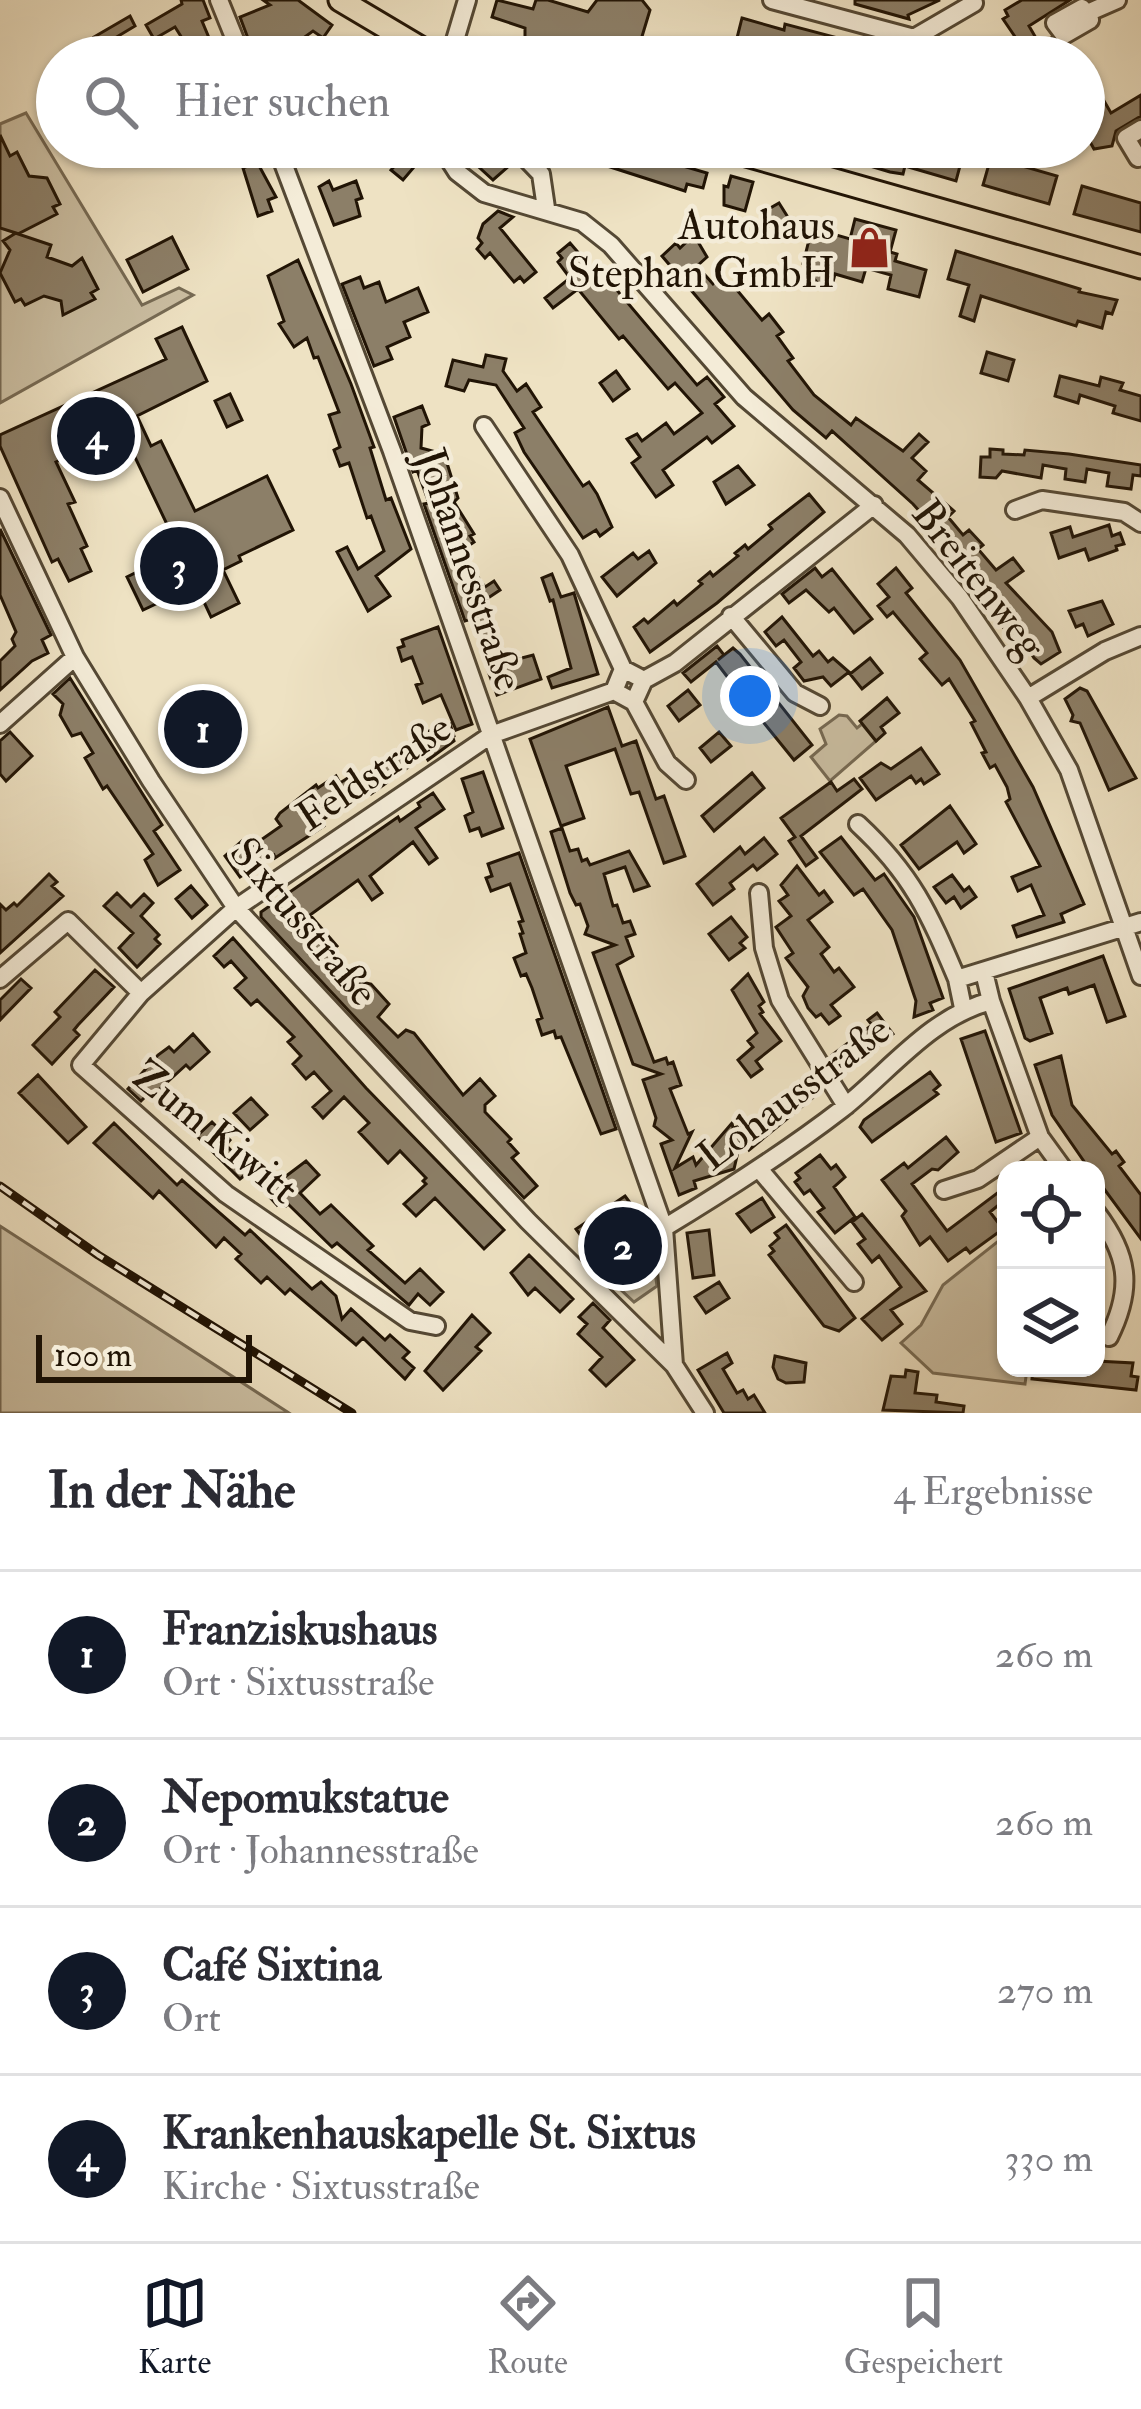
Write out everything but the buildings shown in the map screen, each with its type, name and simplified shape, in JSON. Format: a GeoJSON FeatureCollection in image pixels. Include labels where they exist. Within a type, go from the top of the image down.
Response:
{"type":"FeatureCollection","features":[{"type":"Feature","properties":{"kind":"main road"},"geometry":{"type":"LineString","coordinates":[[340,0],[401,36]]}},
{"type":"Feature","properties":{"kind":"main road"},"geometry":{"type":"LineString","coordinates":[[792,168],[1141,267]]}},
{"type":"Feature","properties":{"kind":"street"},"geometry":{"type":"LineString","coordinates":[[219,0],[234,36]]}},
{"type":"Feature","properties":{"kind":"street"},"geometry":{"type":"LineString","coordinates":[[456,36],[467,0]]}},
{"type":"Feature","properties":{"kind":"street"},"geometry":{"type":"LineString","coordinates":[[772,0],[907,36]]}},
{"type":"Feature","properties":{"kind":"street"},"geometry":{"type":"LineString","coordinates":[[917,36],[974,3],[972,0]]}},
{"type":"Feature","properties":{"kind":"street"},"geometry":{"type":"LineString","coordinates":[[1085,14],[1117,0]]}},
{"type":"Feature","properties":{"kind":"street"},"geometry":{"type":"LineString","coordinates":[[1141,129],[1126,138],[1141,156]]}},
{"type":"Feature","properties":{"kind":"street","name":"Johannesstraße"},"geometry":{"type":"LineString","coordinates":[[286,168],[392,451],[664,1228],[674,1364]]}},
{"type":"Feature","properties":{"kind":"street","name":"Breitenweg"},"geometry":{"type":"LineString","coordinates":[[454,168],[484,193],[582,222],[611,245],[744,397],[907,535],[959,598],[1028,698],[1078,791],[1132,925],[1141,976]]}},
{"type":"Feature","properties":{"kind":"street"},"geometry":{"type":"LineString","coordinates":[[535,168],[541,174],[546,208]]}},
{"type":"Feature","properties":{"kind":"street"},"geometry":{"type":"LineString","coordinates":[[484,426],[570,555],[623,669],[644,680]]}},
{"type":"Feature","properties":{"kind":"street"},"geometry":{"type":"LineString","coordinates":[[1015,510],[1042,500],[1124,512],[1141,523]]}},
{"type":"Feature","properties":{"kind":"street","name":"Sixtusstraße"},"geometry":{"type":"LineString","coordinates":[[1,502],[75,657],[236,908],[528,1221],[674,1364],[705,1413]]}},
{"type":"Feature","properties":{"kind":"street"},"geometry":{"type":"LineString","coordinates":[[634,702],[644,680],[674,663],[874,505]]}},
{"type":"Feature","properties":{"kind":"street"},"geometry":{"type":"LineString","coordinates":[[731,616],[795,693],[820,706]]}},
{"type":"Feature","properties":{"kind":"street"},"geometry":{"type":"LineString","coordinates":[[1028,698],[1105,651],[1141,636]]}},
{"type":"Feature","properties":{"kind":"street"},"geometry":{"type":"LineString","coordinates":[[0,724],[75,657]]}},
{"type":"Feature","properties":{"kind":"street"},"geometry":{"type":"LineString","coordinates":[[623,669],[614,691],[634,702],[667,764],[686,780]]}},
{"type":"Feature","properties":{"kind":"street","name":"Feldstraße"},"geometry":{"type":"LineString","coordinates":[[236,908],[491,735],[614,691]]}},
{"type":"Feature","properties":{"kind":"street"},"geometry":{"type":"LineString","coordinates":[[858,824],[890,854],[924,901],[957,980],[963,1008]]}},
{"type":"Feature","properties":{"kind":"street"},"geometry":{"type":"LineString","coordinates":[[759,893],[764,948],[780,1000],[846,1106]]}},
{"type":"Feature","properties":{"kind":"street","name":"Zum Kiwitt"},"geometry":{"type":"LineString","coordinates":[[236,908],[141,993],[81,1065],[226,1194],[410,1321],[436,1326]]}},
{"type":"Feature","properties":{"kind":"street"},"geometry":{"type":"LineString","coordinates":[[0,979],[68,920],[141,993]]}},
{"type":"Feature","properties":{"kind":"street"},"geometry":{"type":"LineString","coordinates":[[957,980],[1132,925]]}},
{"type":"Feature","properties":{"kind":"street"},"geometry":{"type":"LineString","coordinates":[[984,972],[1040,1137],[1057,1161]]}},
{"type":"Feature","properties":{"kind":"street","name":"Lohausstraße"},"geometry":{"type":"LineString","coordinates":[[664,1228],[760,1170],[846,1106],[963,1008],[992,1001]]}},
{"type":"Feature","properties":{"kind":"street"},"geometry":{"type":"LineString","coordinates":[[944,1190],[979,1179],[1040,1137]]}},
{"type":"Feature","properties":{"kind":"street"},"geometry":{"type":"LineString","coordinates":[[760,1170],[854,1282]]}},
{"type":"Feature","properties":{"kind":"street"},"geometry":{"type":"LineString","coordinates":[[1105,1223],[1125,1260],[1119,1318],[1109,1337]]}},
{"type":"Feature","properties":{"kind":"street"},"geometry":{"type":"LineString","coordinates":[[639,1328],[657,1330],[670,1316]]}},
{"type":"Feature","properties":{"kind":"shaded area"},"geometry":{"type":"Polygon","coordinates":[[[26,113],[36,130],[36,168],[59,168],[142,305],[179,288],[193,295],[0,403],[0,124],[26,113]]]}},
{"type":"Feature","properties":{"kind":"shaded area"},"geometry":{"type":"Polygon","coordinates":[[[839,715],[847,716],[857,728],[862,724],[876,741],[830,781],[811,757],[826,744],[820,729],[839,715]]]}},
{"type":"Feature","properties":{"kind":"shaded area"},"geometry":{"type":"Polygon","coordinates":[[[648,1224],[657,1286],[634,1302],[589,1260],[648,1224]]]}},
{"type":"Feature","properties":{"kind":"shaded area"},"geometry":{"type":"Polygon","coordinates":[[[0,1226],[289,1413],[0,1413],[0,1226]]]}},
{"type":"Feature","properties":{"kind":"shaded area"},"geometry":{"type":"Polygon","coordinates":[[[997,1242],[997,1377],[1026,1377],[1025,1384],[933,1373],[901,1343],[921,1325],[943,1285],[997,1242]]]}},
{"type":"Feature","properties":{"kind":"railway"},"geometry":{"type":"LineString","coordinates":[[0,1186],[98,1255],[352,1413]]}},
{"type":"Feature","properties":{"kind":"place","name":"Autohaus Stephan GmbH"},"geometry":{"type":"Point","coordinates":[869,248]}},
{"type":"Feature","properties":{"kind":"place","name":"Krankenhauskapelle St. Sixtus"},"geometry":{"type":"Point","coordinates":[96,436]}},
{"type":"Feature","properties":{"kind":"place","name":"Café Sixtina"},"geometry":{"type":"Point","coordinates":[179,566]}},
{"type":"Feature","properties":{"kind":"place","name":"Franziskushaus"},"geometry":{"type":"Point","coordinates":[203,729]}},
{"type":"Feature","properties":{"kind":"place","name":"Nepomukstatue"},"geometry":{"type":"Point","coordinates":[623,1246]}}]}
